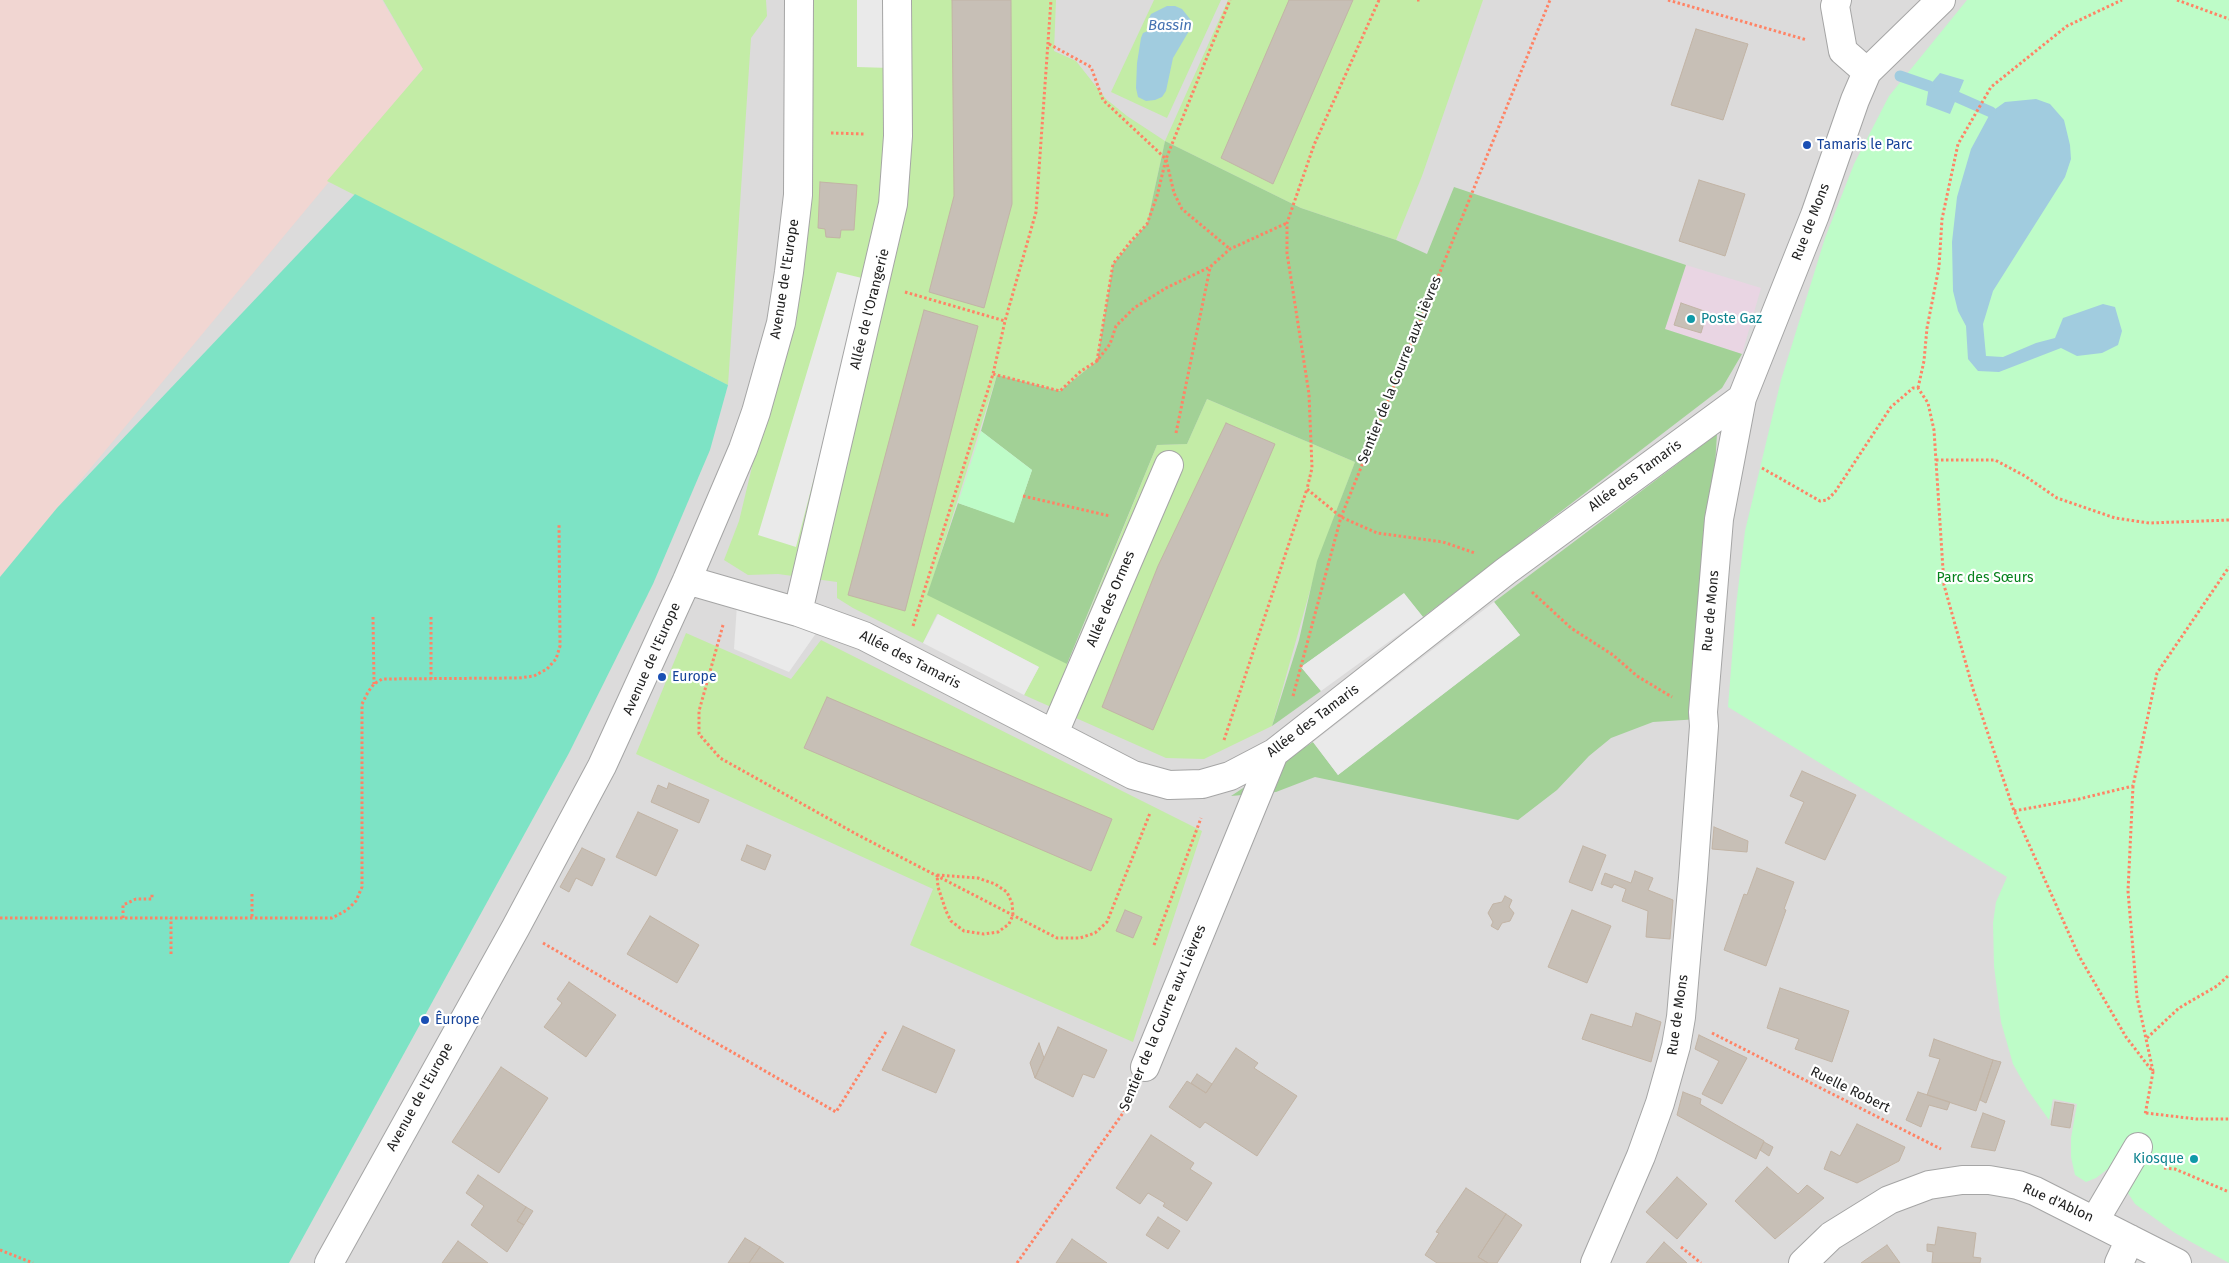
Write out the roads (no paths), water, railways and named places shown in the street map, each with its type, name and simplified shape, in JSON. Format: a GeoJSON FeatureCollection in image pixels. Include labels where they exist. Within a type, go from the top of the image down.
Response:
{"type":"FeatureCollection","features":[{"type":"Feature","properties":{"kind":"street","name":"Avenue de l'Europe"},"geometry":{"type":"LineString","coordinates":[[329,1263],[516,927],[602,766],[687,580],[743,449],[756,412],[781,323],[798,195],[799,0]]}},
{"type":"Feature","properties":{"kind":"street","name":"Allée de l'Orangerie"},"geometry":{"type":"LineString","coordinates":[[798,612],[893,204],[898,136],[898,0]]}},
{"type":"Feature","properties":{"kind":"street"},"geometry":{"type":"LineString","coordinates":[[1838,0],[1835,6],[1844,51],[1868,72]]}},
{"type":"Feature","properties":{"kind":"street","name":"Rue de Mons"},"geometry":{"type":"LineString","coordinates":[[1595,1263],[1641,1156],[1660,1103],[1676,1046],[1681,1017],[1719,520],[1742,398],[1815,215],[1855,100],[1868,72],[1941,0]]}},
{"type":"Feature","properties":{"kind":"street","name":"Allée des Tamaris"},"geometry":{"type":"LineString","coordinates":[[687,580],[798,612],[864,636],[1054,733],[1133,776],[1169,785],[1214,782],[1230,776],[1276,751],[1506,570],[1742,398]]}},
{"type":"Feature","properties":{"kind":"street","name":"Allée des Ormes"},"geometry":{"type":"LineString","coordinates":[[1054,733],[1169,465]]}},
{"type":"Feature","properties":{"kind":"street","name":"Sentier de la Courre aux Lièvres"},"geometry":{"type":"LineString","coordinates":[[1145,1067],[1276,751]]}},
{"type":"Feature","properties":{"kind":"street"},"geometry":{"type":"LineString","coordinates":[[2096,1220],[2132,1155]]}},
{"type":"Feature","properties":{"kind":"street","name":"Rue d'Ablon"},"geometry":{"type":"LineString","coordinates":[[1803,1263],[1831,1236],[1890,1200],[1928,1185],[1962,1180],[1989,1180],[2018,1185],[2035,1191],[2096,1220],[2125,1251],[2177,1263]]}},
{"type":"Feature","properties":{"kind":"water","name":"Bassin"},"geometry":{"type":"Polygon","coordinates":[[[1167,6],[1175,6],[1182,9],[1190,19],[1192,26],[1173,58],[1166,91],[1162,97],[1146,101],[1138,97],[1136,88],[1141,38],[1143,33],[1150,30],[1148,20],[1151,14],[1167,6]]]}},
{"type":"Feature","properties":{"kind":"water"},"geometry":{"type":"Polygon","coordinates":[[[1940,73],[1964,80],[1950,114],[1926,105],[1929,86],[1940,73]]]}},
{"type":"Feature","properties":{"kind":"water"},"geometry":{"type":"Polygon","coordinates":[[[2036,99],[2050,104],[2064,120],[2071,159],[2065,177],[1993,291],[1983,324],[1986,356],[2003,357],[2036,343],[2055,338],[2063,318],[2103,304],[2115,307],[2122,331],[2118,345],[2102,353],[2077,356],[2061,348],[1999,372],[1978,371],[1968,359],[1966,326],[1958,311],[1953,291],[1952,242],[1957,197],[1971,149],[1991,112],[2005,102],[2036,99]]]}},
{"type":"Feature","properties":{"kind":"waterway"},"geometry":{"type":"LineString","coordinates":[[1900,76],[1929,86]]}},
{"type":"Feature","properties":{"kind":"waterway"},"geometry":{"type":"LineString","coordinates":[[1957,97],[1991,112]]}},
{"type":"Feature","properties":{"kind":"place","name":"Tamaris le Parc"},"geometry":{"type":"Point","coordinates":[1807,145]}},
{"type":"Feature","properties":{"kind":"place","name":"Poste Gaz"},"geometry":{"type":"Point","coordinates":[1691,319]}},
{"type":"Feature","properties":{"kind":"place","name":"Europe"},"geometry":{"type":"Point","coordinates":[662,677]}},
{"type":"Feature","properties":{"kind":"place","name":"Êurope"},"geometry":{"type":"Point","coordinates":[425,1020]}},
{"type":"Feature","properties":{"kind":"place","name":"Kiosque"},"geometry":{"type":"Point","coordinates":[2194,1159]}},
{"type":"Feature","properties":{"kind":"park label","name":"Parc des Sœurs"},"geometry":{"type":"Point","coordinates":[1985,578]}}]}
